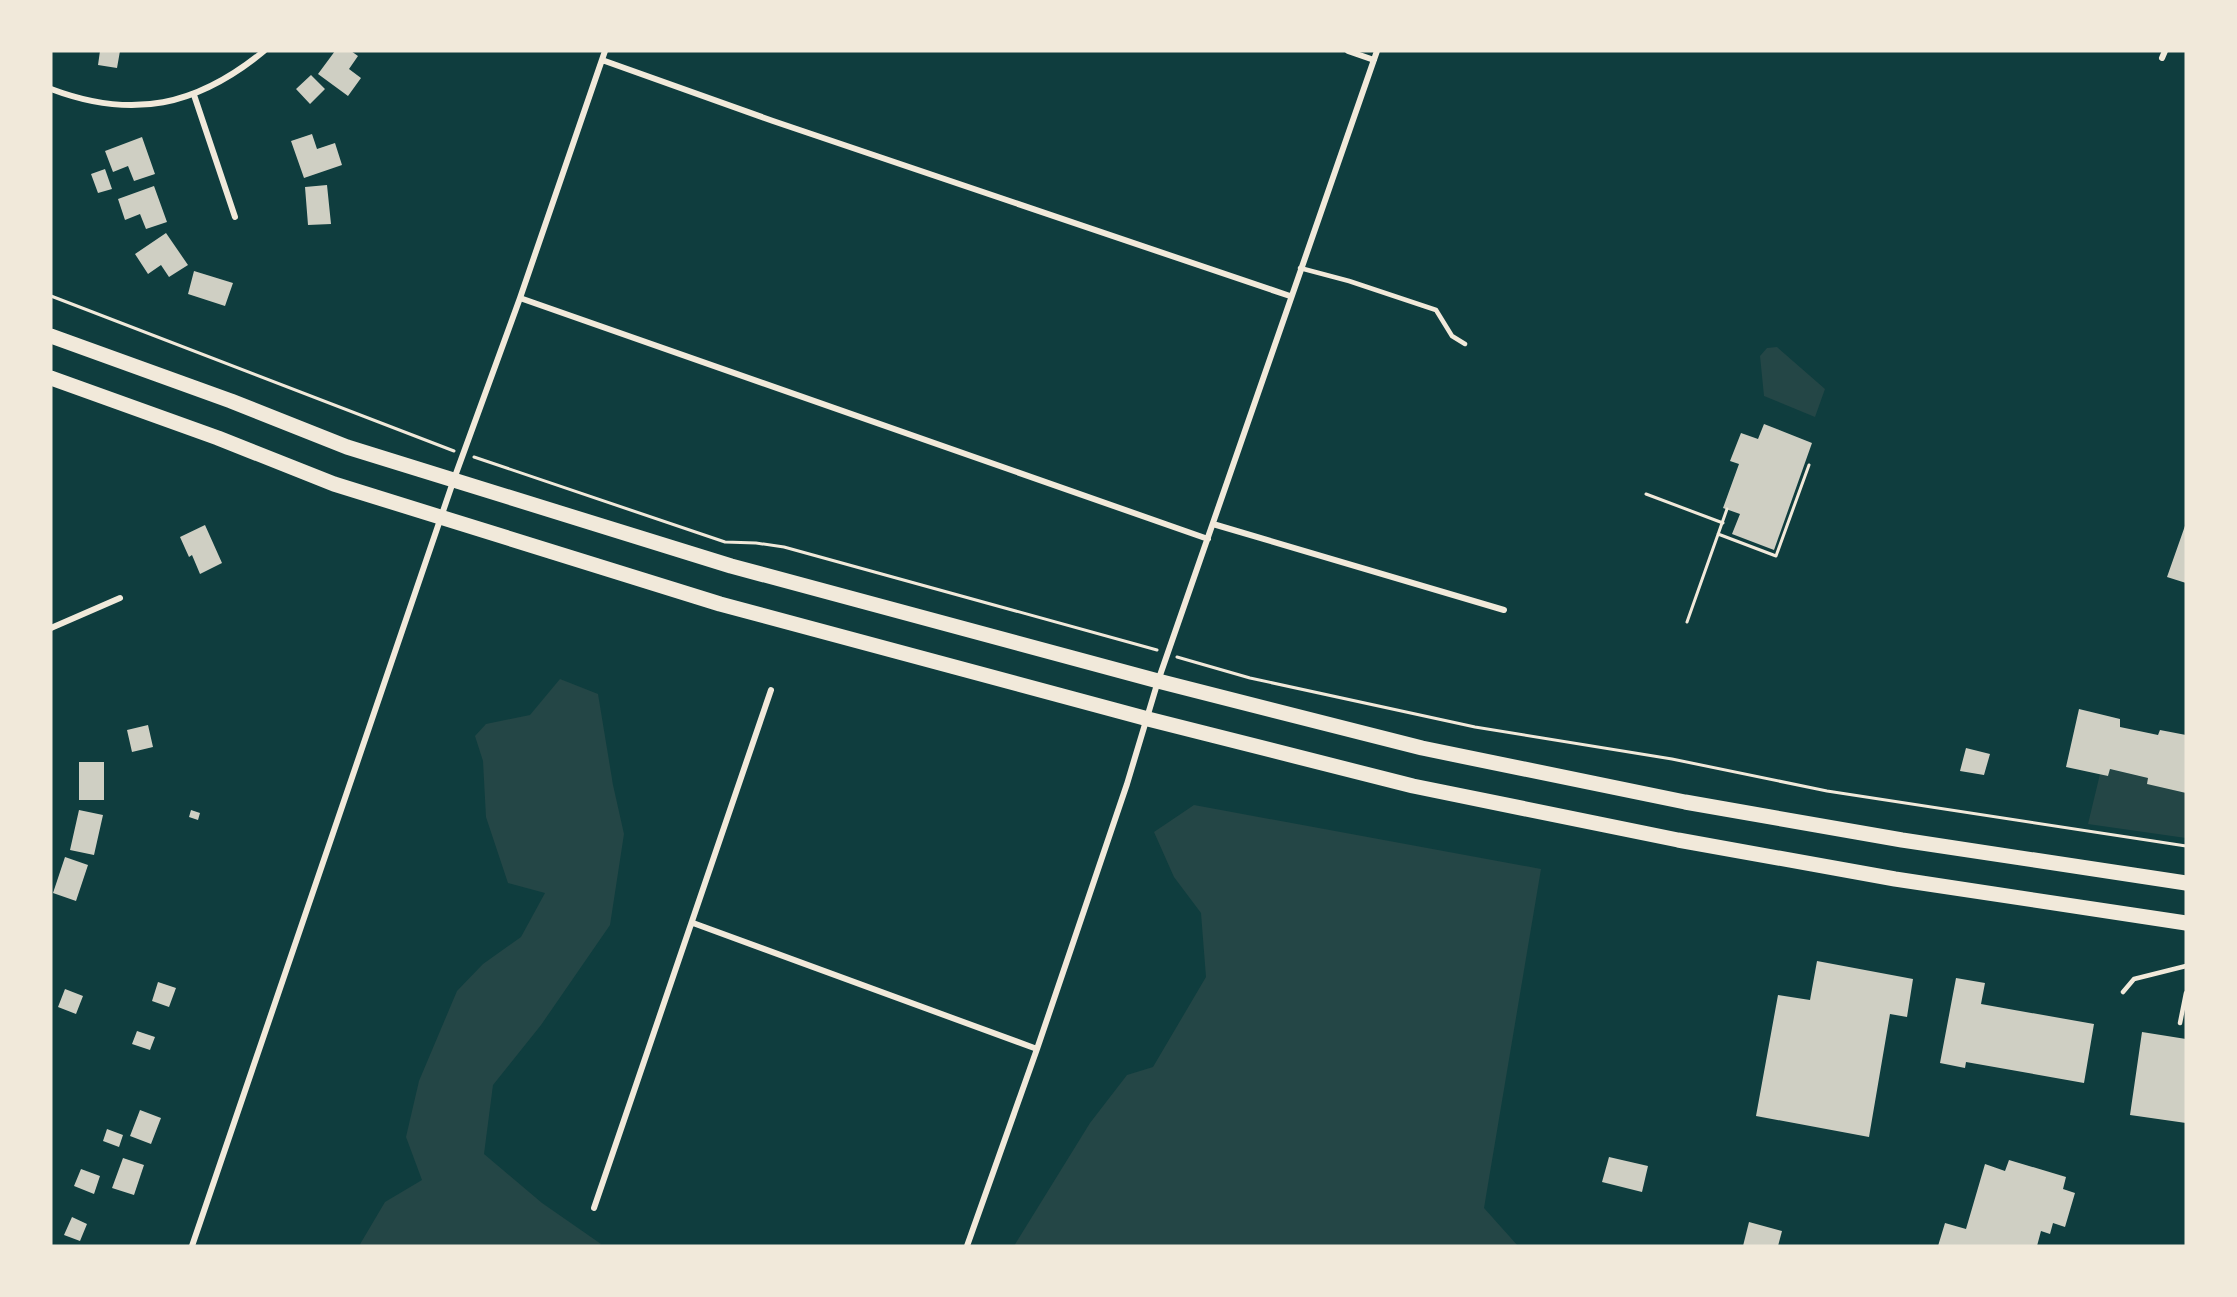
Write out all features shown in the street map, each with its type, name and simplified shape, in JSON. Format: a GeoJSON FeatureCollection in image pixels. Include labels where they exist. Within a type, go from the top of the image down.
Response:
{"type":"FeatureCollection","features":[{"type":"Feature","properties":{"kind":"main road"},"geometry":{"type":"LineString","coordinates":[[51,336],[231,401],[347,447],[731,566],[1158,681],[1422,748],[1685,802],[1902,840],[2186,883]]}},
{"type":"Feature","properties":{"kind":"main road"},"geometry":{"type":"LineString","coordinates":[[51,378],[218,438],[334,484],[720,604],[1148,719],[1413,786],[1678,840],[1895,879],[2186,923]]}},
{"type":"Feature","properties":{"kind":"street"},"geometry":{"type":"LineString","coordinates":[[51,89],[104,105],[166,102],[194,95],[232,75],[264,51]]}},
{"type":"Feature","properties":{"kind":"street"},"geometry":{"type":"LineString","coordinates":[[192,1246],[443,517],[454,479],[520,298],[605,51]]}},
{"type":"Feature","properties":{"kind":"street"},"geometry":{"type":"LineString","coordinates":[[1348,51],[1374,60]]}},
{"type":"Feature","properties":{"kind":"street"},"geometry":{"type":"LineString","coordinates":[[967,1246],[1037,1049],[1148,719],[1158,681],[1290,296],[1377,51]]}},
{"type":"Feature","properties":{"kind":"street"},"geometry":{"type":"LineString","coordinates":[[602,60],[785,125],[1290,296]]}},
{"type":"Feature","properties":{"kind":"street"},"geometry":{"type":"LineString","coordinates":[[194,95],[235,217]]}},
{"type":"Feature","properties":{"kind":"street"},"geometry":{"type":"LineString","coordinates":[[520,298],[1208,539]]}},
{"type":"Feature","properties":{"kind":"street"},"geometry":{"type":"LineString","coordinates":[[1213,524],[1504,610]]}},
{"type":"Feature","properties":{"kind":"street"},"geometry":{"type":"LineString","coordinates":[[51,628],[120,598]]}},
{"type":"Feature","properties":{"kind":"street"},"geometry":{"type":"LineString","coordinates":[[594,1208],[771,690]]}},
{"type":"Feature","properties":{"kind":"street"},"geometry":{"type":"LineString","coordinates":[[693,923],[1037,1049]]}},
{"type":"Feature","properties":{"kind":"lane"},"geometry":{"type":"LineString","coordinates":[[1300,268],[1349,281],[1436,310],[1452,336],[1465,344]]}},
{"type":"Feature","properties":{"kind":"lane"},"geometry":{"type":"LineString","coordinates":[[2123,992],[2134,979],[2186,966]]}},
{"type":"Feature","properties":{"kind":"lane"},"geometry":{"type":"LineString","coordinates":[[2180,1023],[2186,993]]}},
{"type":"Feature","properties":{"kind":"path"},"geometry":{"type":"LineString","coordinates":[[51,296],[448,449]]}},
{"type":"Feature","properties":{"kind":"path"},"geometry":{"type":"LineString","coordinates":[[481,460],[725,542],[784,547],[1149,648]]}},
{"type":"Feature","properties":{"kind":"path"},"geometry":{"type":"LineString","coordinates":[[1718,534],[1776,556],[1809,465]]}},
{"type":"Feature","properties":{"kind":"path"},"geometry":{"type":"LineString","coordinates":[[1646,494],[1722,523]]}},
{"type":"Feature","properties":{"kind":"path"},"geometry":{"type":"LineString","coordinates":[[1687,622],[1727,509]]}},
{"type":"Feature","properties":{"kind":"path"},"geometry":{"type":"LineString","coordinates":[[1180,658],[1250,678],[1475,727],[1672,759],[1827,791],[2186,846]]}},
{"type":"Feature","properties":{"kind":"shaded area"},"geometry":{"type":"Polygon","coordinates":[[[1777,347],[1825,389],[1815,417],[1764,396],[1760,356],[1767,348],[1777,347]]]}},
{"type":"Feature","properties":{"kind":"shaded area"},"geometry":{"type":"Polygon","coordinates":[[[560,679],[598,694],[613,785],[624,834],[610,925],[541,1025],[493,1085],[484,1154],[542,1203],[601,1244],[598,1246],[359,1246],[385,1202],[422,1180],[406,1137],[419,1081],[457,991],[483,964],[521,937],[545,893],[508,883],[486,817],[483,761],[475,736],[486,724],[530,715],[560,679]]]}},
{"type":"Feature","properties":{"kind":"shaded area"},"geometry":{"type":"Polygon","coordinates":[[[2110,769],[2148,778],[2148,784],[2186,793],[2186,838],[2088,824],[2100,774],[2108,776],[2110,769]]]}},
{"type":"Feature","properties":{"kind":"shaded area"},"geometry":{"type":"Polygon","coordinates":[[[1194,805],[1541,869],[1484,1208],[1518,1246],[1014,1246],[1090,1123],[1127,1075],[1153,1067],[1206,977],[1201,913],[1174,877],[1154,832],[1194,805]]]}},
{"type":"Feature","properties":{"kind":"building"},"geometry":{"type":"Polygon","coordinates":[[[100,51],[120,51],[117,68],[98,65],[100,51]]]}},
{"type":"Feature","properties":{"kind":"building"},"geometry":{"type":"Polygon","coordinates":[[[335,51],[351,51],[358,56],[349,69],[361,78],[348,96],[318,74],[335,51]]]}},
{"type":"Feature","properties":{"kind":"building"},"geometry":{"type":"Polygon","coordinates":[[[311,75],[325,89],[310,104],[296,89],[311,75]]]}},
{"type":"Feature","properties":{"kind":"building"},"geometry":{"type":"Polygon","coordinates":[[[312,134],[317,149],[335,143],[342,165],[304,178],[291,141],[312,134]]]}},
{"type":"Feature","properties":{"kind":"building"},"geometry":{"type":"Polygon","coordinates":[[[142,137],[155,174],[134,181],[128,166],[113,172],[105,151],[142,137]]]}},
{"type":"Feature","properties":{"kind":"building"},"geometry":{"type":"Polygon","coordinates":[[[105,169],[112,189],[98,193],[91,174],[105,169]]]}},
{"type":"Feature","properties":{"kind":"building"},"geometry":{"type":"Polygon","coordinates":[[[327,185],[331,224],[308,225],[305,187],[327,185]]]}},
{"type":"Feature","properties":{"kind":"building"},"geometry":{"type":"Polygon","coordinates":[[[154,186],[167,222],[146,229],[140,214],[125,220],[118,199],[154,186]]]}},
{"type":"Feature","properties":{"kind":"building"},"geometry":{"type":"Polygon","coordinates":[[[166,233],[188,265],[169,277],[161,265],[148,274],[135,254],[166,233]]]}},
{"type":"Feature","properties":{"kind":"building"},"geometry":{"type":"Polygon","coordinates":[[[194,271],[233,283],[225,306],[188,294],[194,271]]]}},
{"type":"Feature","properties":{"kind":"building"},"geometry":{"type":"Polygon","coordinates":[[[1764,424],[1812,443],[1774,550],[1732,534],[1740,514],[1723,508],[1739,464],[1730,461],[1741,433],[1758,439],[1764,424]]]}},
{"type":"Feature","properties":{"kind":"building"},"geometry":{"type":"Polygon","coordinates":[[[2186,523],[2186,583],[2167,577],[2186,523]]]}},
{"type":"Feature","properties":{"kind":"building"},"geometry":{"type":"Polygon","coordinates":[[[205,525],[222,563],[200,574],[192,555],[189,557],[180,537],[205,525]]]}},
{"type":"Feature","properties":{"kind":"building"},"geometry":{"type":"Polygon","coordinates":[[[2079,709],[2120,719],[2120,727],[2158,735],[2160,730],[2186,735],[2186,793],[2147,784],[2148,778],[2110,769],[2108,776],[2066,767],[2079,709]]]}},
{"type":"Feature","properties":{"kind":"building"},"geometry":{"type":"Polygon","coordinates":[[[148,725],[153,747],[132,752],[127,730],[148,725]]]}},
{"type":"Feature","properties":{"kind":"building"},"geometry":{"type":"Polygon","coordinates":[[[1966,748],[1990,754],[1984,775],[1960,771],[1966,748]]]}},
{"type":"Feature","properties":{"kind":"building"},"geometry":{"type":"Polygon","coordinates":[[[79,762],[104,762],[104,800],[79,800],[79,762]]]}},
{"type":"Feature","properties":{"kind":"building"},"geometry":{"type":"Polygon","coordinates":[[[79,810],[103,815],[94,855],[70,850],[79,810]]]}},
{"type":"Feature","properties":{"kind":"building"},"geometry":{"type":"Polygon","coordinates":[[[191,810],[200,813],[198,820],[189,817],[191,810]]]}},
{"type":"Feature","properties":{"kind":"building"},"geometry":{"type":"Polygon","coordinates":[[[65,857],[88,865],[76,901],[53,893],[65,857]]]}},
{"type":"Feature","properties":{"kind":"building"},"geometry":{"type":"Polygon","coordinates":[[[1817,961],[1913,979],[1907,1017],[1890,1014],[1869,1137],[1756,1116],[1778,995],[1810,1000],[1817,961]]]}},
{"type":"Feature","properties":{"kind":"building"},"geometry":{"type":"Polygon","coordinates":[[[1956,978],[1985,983],[1981,1004],[2094,1024],[2084,1083],[1966,1062],[1965,1068],[1940,1063],[1956,978]]]}},
{"type":"Feature","properties":{"kind":"building"},"geometry":{"type":"Polygon","coordinates":[[[158,982],[176,988],[169,1007],[152,1001],[158,982]]]}},
{"type":"Feature","properties":{"kind":"building"},"geometry":{"type":"Polygon","coordinates":[[[65,989],[83,996],[76,1014],[58,1007],[65,989]]]}},
{"type":"Feature","properties":{"kind":"building"},"geometry":{"type":"Polygon","coordinates":[[[137,1031],[155,1037],[150,1050],[132,1044],[137,1031]]]}},
{"type":"Feature","properties":{"kind":"building"},"geometry":{"type":"Polygon","coordinates":[[[2142,1032],[2186,1039],[2186,1123],[2130,1115],[2142,1032]]]}},
{"type":"Feature","properties":{"kind":"building"},"geometry":{"type":"Polygon","coordinates":[[[140,1110],[161,1118],[151,1144],[130,1136],[140,1110]]]}},
{"type":"Feature","properties":{"kind":"building"},"geometry":{"type":"Polygon","coordinates":[[[107,1129],[123,1135],[119,1147],[103,1141],[107,1129]]]}},
{"type":"Feature","properties":{"kind":"building"},"geometry":{"type":"Polygon","coordinates":[[[1609,1157],[1648,1166],[1642,1192],[1602,1182],[1609,1157]]]}},
{"type":"Feature","properties":{"kind":"building"},"geometry":{"type":"Polygon","coordinates":[[[123,1158],[144,1165],[134,1195],[112,1188],[123,1158]]]}},
{"type":"Feature","properties":{"kind":"building"},"geometry":{"type":"Polygon","coordinates":[[[2009,1160],[2066,1177],[2063,1189],[2075,1193],[2065,1227],[2053,1223],[2050,1234],[2041,1231],[2037,1246],[1938,1246],[1945,1223],[1966,1229],[1985,1164],[2005,1171],[2009,1160]]]}},
{"type":"Feature","properties":{"kind":"building"},"geometry":{"type":"Polygon","coordinates":[[[81,1169],[100,1176],[94,1194],[74,1186],[81,1169]]]}},
{"type":"Feature","properties":{"kind":"building"},"geometry":{"type":"Polygon","coordinates":[[[72,1217],[87,1224],[80,1241],[64,1235],[72,1217]]]}},
{"type":"Feature","properties":{"kind":"building"},"geometry":{"type":"Polygon","coordinates":[[[1749,1222],[1782,1231],[1778,1246],[1743,1246],[1749,1222]]]}}]}
